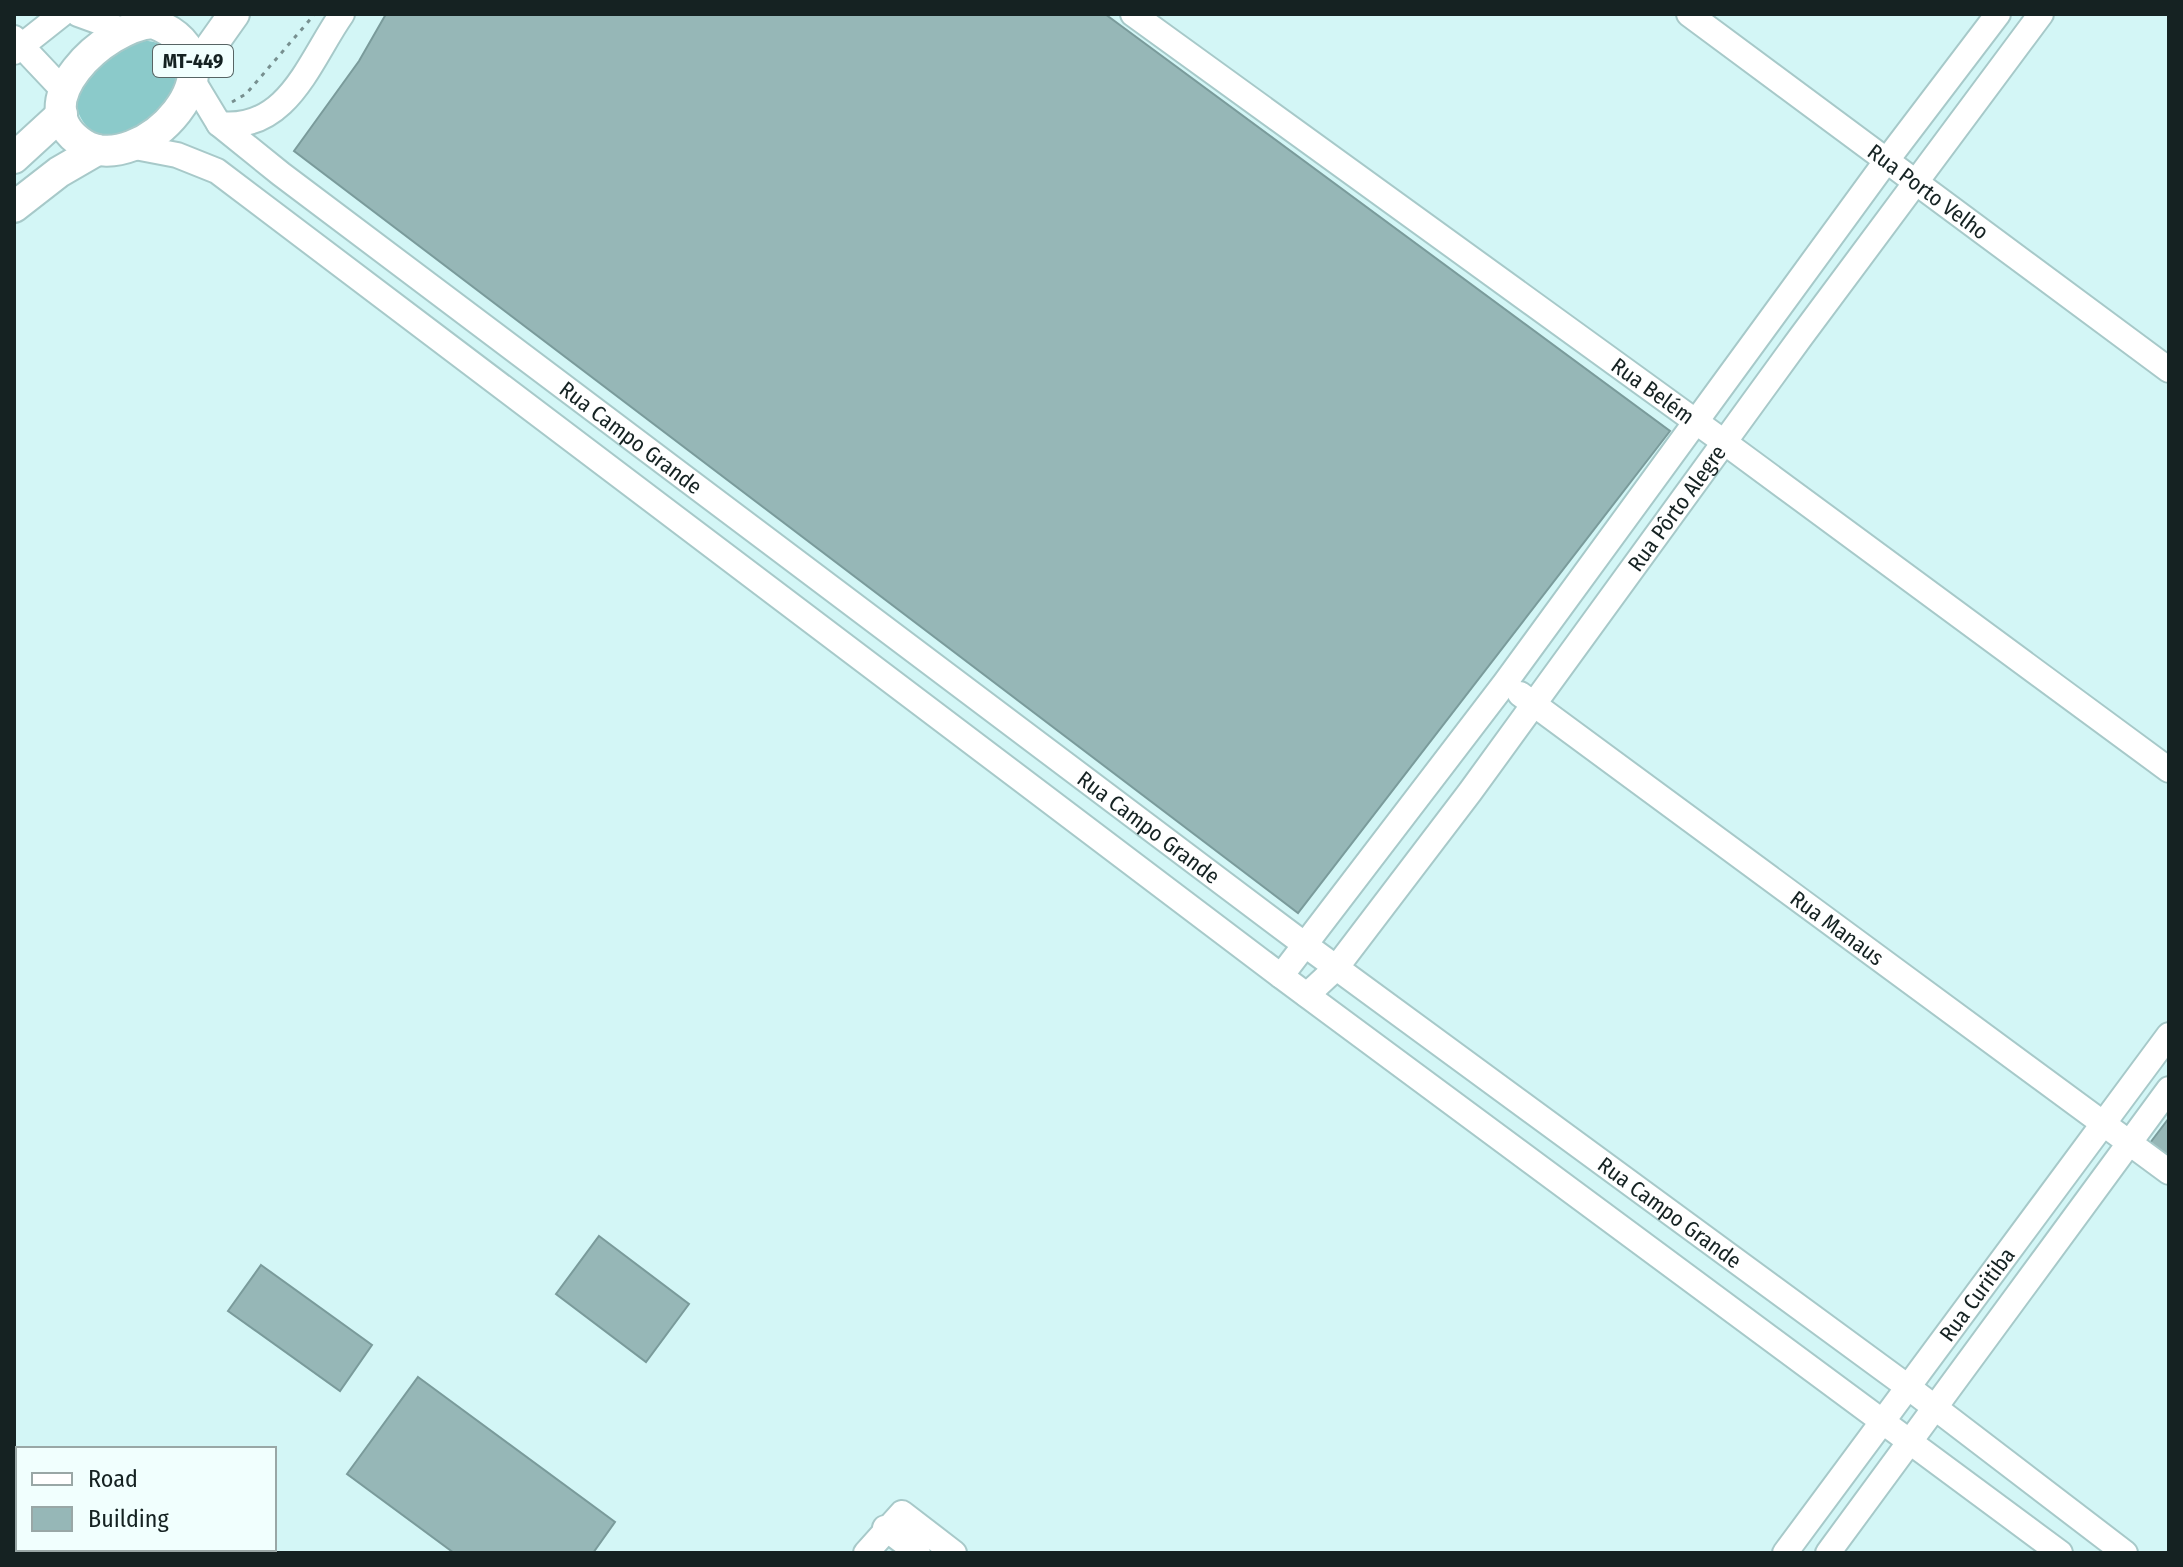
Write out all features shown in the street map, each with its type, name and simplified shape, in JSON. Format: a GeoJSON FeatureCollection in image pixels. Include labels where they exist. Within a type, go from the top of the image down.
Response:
{"type":"FeatureCollection","features":[{"type":"Feature","properties":{"kind":"main road","name":"MT-449"},"geometry":{"type":"LineString","coordinates":[[14,207],[59,172],[97,150],[114,151],[130,146],[166,125],[188,94],[194,75],[234,14]]}},
{"type":"Feature","properties":{"kind":"main road","name":"MT-449"},"geometry":{"type":"LineString","coordinates":[[14,158],[63,103],[74,71],[122,30],[164,18],[183,40],[194,75]]}},
{"type":"Feature","properties":{"kind":"main road"},"geometry":{"type":"LineString","coordinates":[[63,103],[72,134],[97,150]]}},
{"type":"Feature","properties":{"kind":"street"},"geometry":{"type":"LineString","coordinates":[[62,14],[17,45],[63,103]]}},
{"type":"Feature","properties":{"kind":"street"},"geometry":{"type":"LineString","coordinates":[[78,14],[122,30]]}},
{"type":"Feature","properties":{"kind":"street"},"geometry":{"type":"LineString","coordinates":[[216,120],[244,124],[271,114],[299,83],[342,14]]}},
{"type":"Feature","properties":{"kind":"street","name":"Rua Belém"},"geometry":{"type":"LineString","coordinates":[[1133,14],[1724,442],[2169,770]]}},
{"type":"Feature","properties":{"kind":"street","name":"Rua Porto Velho"},"geometry":{"type":"LineString","coordinates":[[1689,14],[2169,370]]}},
{"type":"Feature","properties":{"kind":"street","name":"Rua Pôrto Alegre"},"geometry":{"type":"LineString","coordinates":[[1281,976],[1442,768],[1887,160],[1998,14]]}},
{"type":"Feature","properties":{"kind":"street","name":"Rua Pôrto Alegre"},"geometry":{"type":"LineString","coordinates":[[1307,995],[1336,968],[1470,792],[1800,338],[2041,14]]}},
{"type":"Feature","properties":{"kind":"street","name":"Rua Campo Grande"},"geometry":{"type":"LineString","coordinates":[[194,75],[216,120],[1304,944],[1908,1387],[2125,1553]]}},
{"type":"Feature","properties":{"kind":"street","name":"Rua Campo Grande"},"geometry":{"type":"LineString","coordinates":[[130,146],[177,155],[217,171],[1281,976],[2060,1553]]}},
{"type":"Feature","properties":{"kind":"street"},"geometry":{"type":"LineString","coordinates":[[1772,318],[1800,338]]}},
{"type":"Feature","properties":{"kind":"street"},"geometry":{"type":"LineString","coordinates":[[1584,574],[1613,595]]}},
{"type":"Feature","properties":{"kind":"street","name":"Rua Manaus"},"geometry":{"type":"LineString","coordinates":[[1505,683],[2169,1172]]}},
{"type":"Feature","properties":{"kind":"street"},"geometry":{"type":"LineString","coordinates":[[1442,768],[1470,792]]}},
{"type":"Feature","properties":{"kind":"street"},"geometry":{"type":"LineString","coordinates":[[1391,834],[1420,857]]}},
{"type":"Feature","properties":{"kind":"street","name":"Rua Curitiba"},"geometry":{"type":"LineString","coordinates":[[1785,1553],[2169,1035]]}},
{"type":"Feature","properties":{"kind":"street","name":"Rua Curitiba"},"geometry":{"type":"LineString","coordinates":[[1828,1553],[2169,1089]]}},
{"type":"Feature","properties":{"kind":"street"},"geometry":{"type":"LineString","coordinates":[[1957,1320],[1983,1342]]}},
{"type":"Feature","properties":{"kind":"street"},"geometry":{"type":"LineString","coordinates":[[866,1553],[893,1521]]}},
{"type":"Feature","properties":{"kind":"street"},"geometry":{"type":"LineString","coordinates":[[893,1521],[918,1553]]}},
{"type":"Feature","properties":{"kind":"street"},"geometry":{"type":"LineString","coordinates":[[893,1521],[954,1553]]}},
{"type":"Feature","properties":{"kind":"path"},"geometry":{"type":"LineString","coordinates":[[216,120],[246,94],[315,14]]}},
{"type":"Feature","properties":{"kind":"shaded area"},"geometry":{"type":"Polygon","coordinates":[[[139,40],[169,49],[179,67],[173,90],[156,112],[133,129],[108,136],[87,127],[74,97],[95,61],[139,40]]]}},
{"type":"Feature","properties":{"kind":"building"},"geometry":{"type":"Polygon","coordinates":[[[386,14],[1105,14],[1670,431],[1298,913],[294,151],[359,61],[386,14]]]}},
{"type":"Feature","properties":{"kind":"building"},"geometry":{"type":"Polygon","coordinates":[[[2169,1118],[2169,1157],[2150,1143],[2169,1118]]]}},
{"type":"Feature","properties":{"kind":"building"},"geometry":{"type":"Polygon","coordinates":[[[599,1236],[689,1304],[646,1362],[556,1294],[599,1236]]]}},
{"type":"Feature","properties":{"kind":"building"},"geometry":{"type":"Polygon","coordinates":[[[261,1265],[372,1345],[340,1391],[228,1311],[261,1265]]]}},
{"type":"Feature","properties":{"kind":"building"},"geometry":{"type":"Polygon","coordinates":[[[418,1377],[615,1522],[593,1553],[454,1553],[347,1474],[418,1377]]]}}]}
